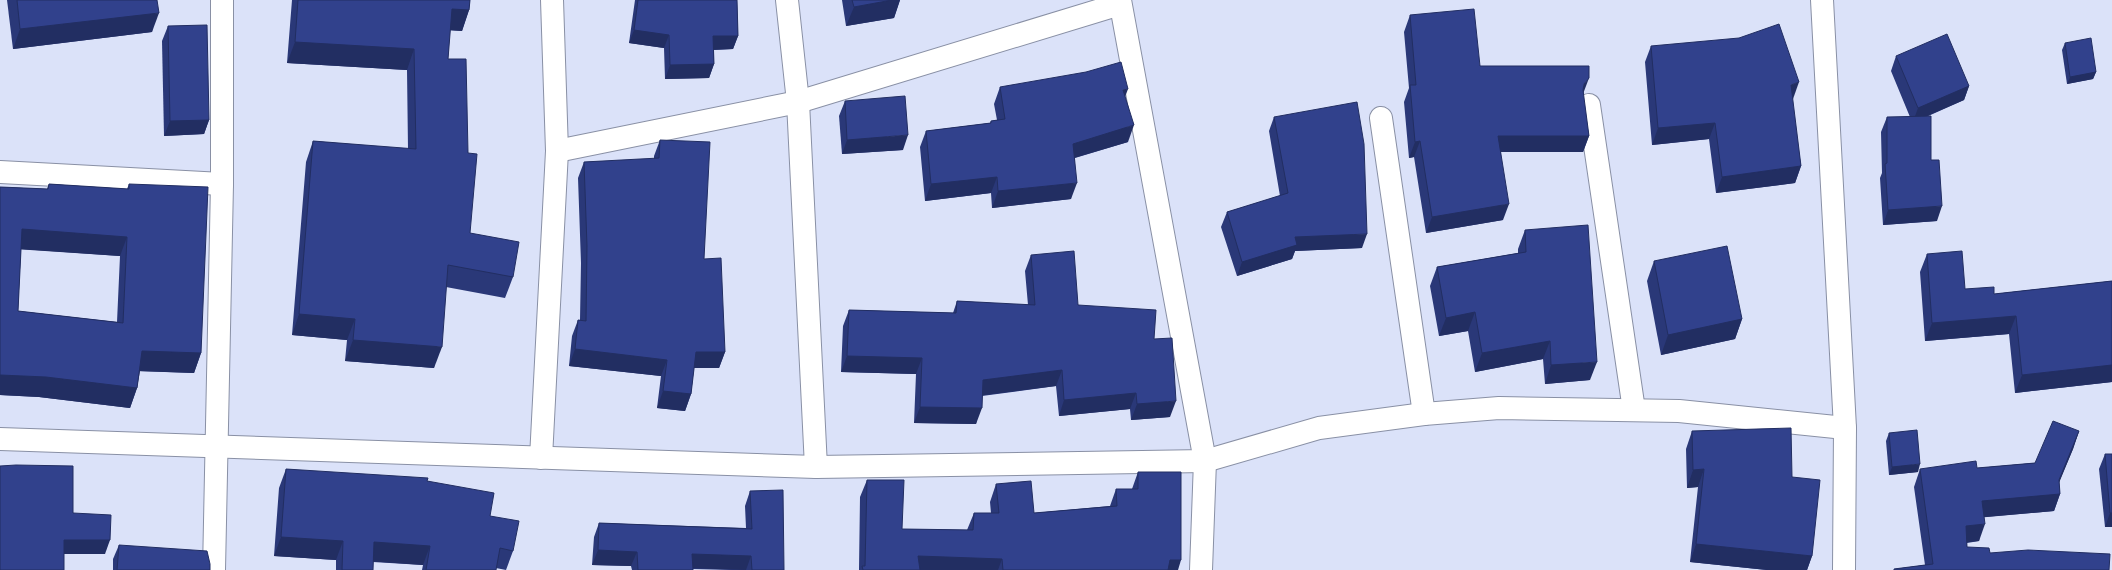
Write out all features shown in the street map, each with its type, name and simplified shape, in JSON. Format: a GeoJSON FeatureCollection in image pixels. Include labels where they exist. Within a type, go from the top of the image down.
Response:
{"type":"FeatureCollection","features":[{"type":"Feature","properties":{"kind":"street"},"geometry":{"type":"LineString","coordinates":[[214,570],[222,184],[222,0]]}},
{"type":"Feature","properties":{"kind":"street"},"geometry":{"type":"LineString","coordinates":[[541,458],[557,151],[552,0]]}},
{"type":"Feature","properties":{"kind":"street"},"geometry":{"type":"LineString","coordinates":[[787,0],[798,102],[816,467]]}},
{"type":"Feature","properties":{"kind":"street"},"geometry":{"type":"LineString","coordinates":[[1822,0],[1845,428],[1844,570]]}},
{"type":"Feature","properties":{"kind":"street"},"geometry":{"type":"LineString","coordinates":[[557,151],[798,102],[1120,2],[1205,461],[1201,570]]}},
{"type":"Feature","properties":{"kind":"street"},"geometry":{"type":"LineString","coordinates":[[1589,105],[1634,410]]}},
{"type":"Feature","properties":{"kind":"street"},"geometry":{"type":"LineString","coordinates":[[1381,118],[1424,414]]}},
{"type":"Feature","properties":{"kind":"street"},"geometry":{"type":"LineString","coordinates":[[0,172],[222,184]]}},
{"type":"Feature","properties":{"kind":"street"},"geometry":{"type":"LineString","coordinates":[[0,439],[816,467],[1205,461],[1319,428],[1424,414],[1499,408],[1679,411],[1845,428]]}},
{"type":"Feature","properties":{"kind":"building"},"geometry":{"type":"Polygon","coordinates":[[[17,0],[157,0],[159,13],[20,29],[17,0]]]}},
{"type":"Feature","properties":{"kind":"building"},"geometry":{"type":"Polygon","coordinates":[[[298,0],[470,0],[469,10],[452,9],[448,59],[466,59],[468,153],[477,154],[470,233],[519,242],[513,277],[448,265],[442,347],[353,340],[355,319],[299,314],[313,141],[416,149],[414,49],[295,42],[298,0]]]}},
{"type":"Feature","properties":{"kind":"building"},"geometry":{"type":"Polygon","coordinates":[[[638,0],[737,0],[738,36],[713,36],[714,64],[670,65],[669,35],[634,30],[638,0]]]}},
{"type":"Feature","properties":{"kind":"building"},"geometry":{"type":"Polygon","coordinates":[[[852,0],[892,0],[854,7],[852,0]]]}},
{"type":"Feature","properties":{"kind":"building"},"geometry":{"type":"Polygon","coordinates":[[[1474,9],[1480,66],[1589,66],[1589,78],[1584,84],[1583,90],[1589,136],[1498,136],[1509,204],[1432,217],[1420,141],[1415,142],[1410,85],[1416,85],[1410,15],[1474,9]]]}},
{"type":"Feature","properties":{"kind":"building"},"geometry":{"type":"Polygon","coordinates":[[[1779,24],[1799,82],[1791,85],[1801,166],[1722,177],[1715,123],[1658,128],[1651,46],[1739,38],[1779,24]]]}},
{"type":"Feature","properties":{"kind":"building"},"geometry":{"type":"Polygon","coordinates":[[[207,25],[209,120],[170,121],[168,26],[207,25]]]}},
{"type":"Feature","properties":{"kind":"building"},"geometry":{"type":"Polygon","coordinates":[[[1947,34],[1969,86],[1918,108],[1896,56],[1947,34]]]}},
{"type":"Feature","properties":{"kind":"building"},"geometry":{"type":"Polygon","coordinates":[[[2091,38],[2096,72],[2070,77],[2065,43],[2091,38]]]}},
{"type":"Feature","properties":{"kind":"building"},"geometry":{"type":"Polygon","coordinates":[[[1121,62],[1128,89],[1123,90],[1134,125],[1073,144],[1077,183],[998,191],[997,177],[931,184],[926,131],[991,123],[991,121],[1005,119],[1000,87],[1086,72],[1121,62]]]}},
{"type":"Feature","properties":{"kind":"building"},"geometry":{"type":"Polygon","coordinates":[[[905,96],[908,135],[847,140],[845,101],[905,96]]]}},
{"type":"Feature","properties":{"kind":"building"},"geometry":{"type":"Polygon","coordinates":[[[1357,102],[1364,144],[1367,234],[1295,237],[1297,245],[1242,262],[1227,212],[1288,193],[1274,117],[1357,102]]]}},
{"type":"Feature","properties":{"kind":"building"},"geometry":{"type":"Polygon","coordinates":[[[1931,116],[1931,160],[1939,160],[1942,206],[1888,210],[1885,164],[1887,163],[1887,117],[1931,116]]]}},
{"type":"Feature","properties":{"kind":"building"},"geometry":{"type":"Polygon","coordinates":[[[660,140],[710,142],[704,259],[721,258],[725,352],[696,352],[691,394],[663,391],[667,360],[575,349],[578,320],[586,321],[587,246],[584,162],[659,158],[660,140]]]}},
{"type":"Feature","properties":{"kind":"building"},"geometry":{"type":"Polygon","coordinates":[[[49,184],[129,189],[129,184],[208,187],[201,353],[142,351],[137,388],[46,377],[0,375],[0,187],[48,189],[49,184]],[[22,229],[18,311],[123,323],[127,237],[22,229]]]}},
{"type":"Feature","properties":{"kind":"building"},"geometry":{"type":"Polygon","coordinates":[[[1588,225],[1597,362],[1551,365],[1550,341],[1482,353],[1475,312],[1446,318],[1437,267],[1526,252],[1525,230],[1588,225]]]}},
{"type":"Feature","properties":{"kind":"building"},"geometry":{"type":"Polygon","coordinates":[[[1727,246],[1742,319],[1668,335],[1654,261],[1727,246]]]}},
{"type":"Feature","properties":{"kind":"building"},"geometry":{"type":"Polygon","coordinates":[[[1074,251],[1078,305],[1156,310],[1154,339],[1172,338],[1176,401],[1137,404],[1136,393],[1064,400],[1062,370],[983,380],[982,408],[920,407],[922,358],[847,356],[849,310],[956,313],[957,301],[1035,305],[1031,255],[1074,251]]]}},
{"type":"Feature","properties":{"kind":"building"},"geometry":{"type":"Polygon","coordinates":[[[1962,251],[1965,289],[1994,287],[1994,294],[2112,281],[2112,365],[2022,375],[2016,316],[1932,323],[1927,254],[1962,251]]]}},
{"type":"Feature","properties":{"kind":"building"},"geometry":{"type":"Polygon","coordinates":[[[2053,421],[2079,431],[2059,480],[2060,494],[1982,501],[1985,524],[1966,526],[1967,547],[1989,548],[1990,553],[2028,550],[2110,554],[2109,570],[1894,570],[1933,564],[1920,469],[1976,461],[1977,468],[2035,463],[2053,421]]]}},
{"type":"Feature","properties":{"kind":"building"},"geometry":{"type":"Polygon","coordinates":[[[1791,428],[1792,477],[1820,480],[1812,556],[1696,544],[1704,469],[1693,470],[1692,431],[1791,428]]]}},
{"type":"Feature","properties":{"kind":"building"},"geometry":{"type":"Polygon","coordinates":[[[1917,430],[1920,464],[1892,467],[1889,433],[1917,430]]]}},
{"type":"Feature","properties":{"kind":"building"},"geometry":{"type":"Polygon","coordinates":[[[2105,454],[2112,454],[2112,513],[2110,513],[2105,454]]]}},
{"type":"Feature","properties":{"kind":"building"},"geometry":{"type":"Polygon","coordinates":[[[0,466],[73,466],[73,513],[111,515],[110,540],[64,540],[64,570],[0,570],[0,466]]]}},
{"type":"Feature","properties":{"kind":"building"},"geometry":{"type":"Polygon","coordinates":[[[286,469],[428,478],[427,481],[494,493],[490,516],[519,521],[513,551],[500,548],[496,570],[426,570],[430,546],[374,542],[373,570],[342,570],[343,541],[281,537],[286,469]]]}},
{"type":"Feature","properties":{"kind":"building"},"geometry":{"type":"Polygon","coordinates":[[[1138,472],[1181,472],[1181,560],[1170,560],[1168,570],[1003,570],[1002,559],[918,556],[920,570],[863,570],[862,566],[865,566],[867,480],[904,480],[902,529],[973,530],[974,513],[999,513],[996,484],[1031,481],[1034,513],[1117,506],[1116,489],[1138,489],[1138,472]]]}},
{"type":"Feature","properties":{"kind":"building"},"geometry":{"type":"Polygon","coordinates":[[[783,490],[784,570],[752,570],[751,556],[692,554],[693,570],[638,570],[637,552],[598,550],[599,523],[752,529],[750,491],[783,490]]]}},
{"type":"Feature","properties":{"kind":"building"},"geometry":{"type":"Polygon","coordinates":[[[119,545],[207,551],[210,570],[117,570],[119,545]]]}}]}
